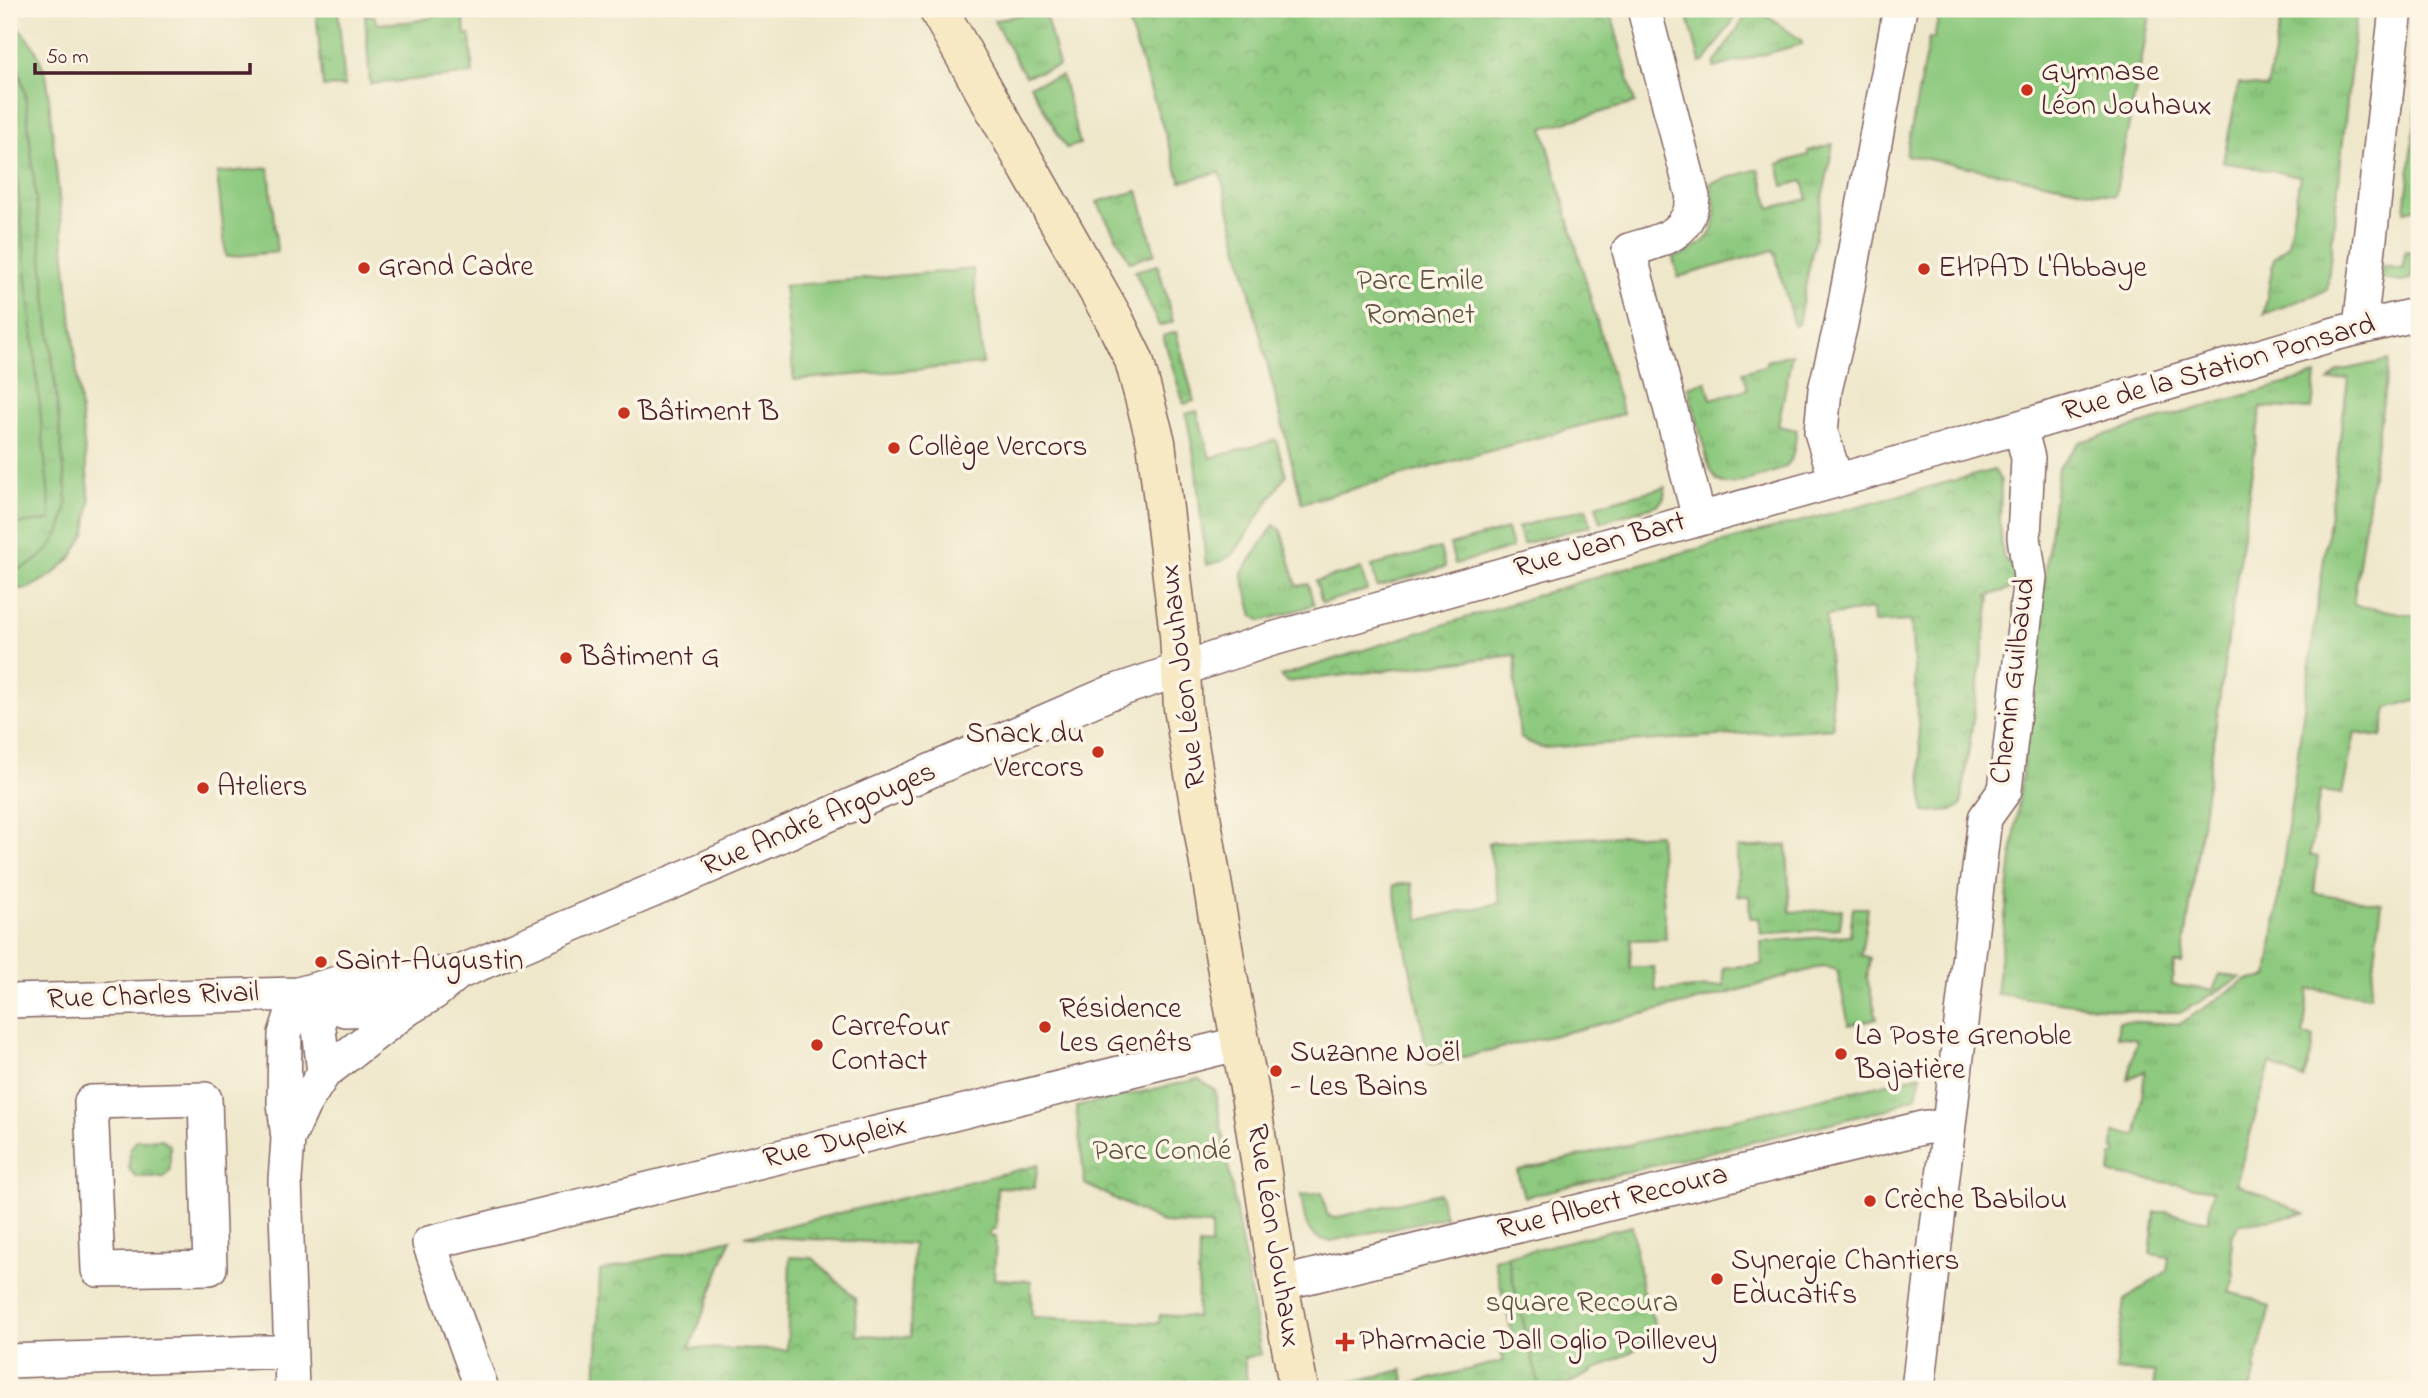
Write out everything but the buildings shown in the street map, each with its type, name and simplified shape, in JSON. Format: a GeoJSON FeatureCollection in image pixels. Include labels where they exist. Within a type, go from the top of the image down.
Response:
{"type":"FeatureCollection","features":[{"type":"Feature","properties":{"kind":"street","name":"Rue Léon Jouhaux"},"geometry":{"type":"LineString","coordinates":[[938,9],[1114,319],[1134,360],[1147,402],[1160,468],[1179,635],[1183,708],[1299,1389]]}},
{"type":"Feature","properties":{"kind":"street"},"geometry":{"type":"LineString","coordinates":[[1644,9],[1693,197],[1692,209],[1681,229],[1661,240],[1629,250],[1699,518]]}},
{"type":"Feature","properties":{"kind":"street"},"geometry":{"type":"LineString","coordinates":[[1836,480],[1821,432],[1825,390],[1841,324],[1899,9]]}},
{"type":"Feature","properties":{"kind":"street"},"geometry":{"type":"LineString","coordinates":[[2360,327],[2396,9]]}},
{"type":"Feature","properties":{"kind":"street","name":"Rue de la Station Ponsard"},"geometry":{"type":"LineString","coordinates":[[2020,427],[2360,327],[2419,314]]}},
{"type":"Feature","properties":{"kind":"street","name":"Rue Jean Bart"},"geometry":{"type":"LineString","coordinates":[[1180,668],[1269,640],[2020,427]]}},
{"type":"Feature","properties":{"kind":"street","name":"Chemin Guilbaud"},"geometry":{"type":"LineString","coordinates":[[1918,1389],[1985,818],[2005,790],[2030,577],[2024,537],[2028,458],[2020,427]]}},
{"type":"Feature","properties":{"kind":"street","name":"Rue André Argouges"},"geometry":{"type":"LineString","coordinates":[[288,1139],[304,1104],[324,1073],[458,973],[1110,693],[1180,668]]}},
{"type":"Feature","properties":{"kind":"street","name":"Rue André Argouges"},"geometry":{"type":"LineString","coordinates":[[298,994],[352,979],[458,973]]}},
{"type":"Feature","properties":{"kind":"street"},"geometry":{"type":"LineString","coordinates":[[298,994],[345,1010],[409,1008]]}},
{"type":"Feature","properties":{"kind":"street"},"geometry":{"type":"LineString","coordinates":[[298,994],[318,1020],[324,1073]]}},
{"type":"Feature","properties":{"kind":"street"},"geometry":{"type":"LineString","coordinates":[[292,1389],[285,1180],[288,1139],[284,1104],[285,1034],[298,994]]}},
{"type":"Feature","properties":{"kind":"street","name":"Rue Charles Rivail"},"geometry":{"type":"LineString","coordinates":[[9,1001],[298,994]]}},
{"type":"Feature","properties":{"kind":"street","name":"Rue Dupleix"},"geometry":{"type":"LineString","coordinates":[[481,1389],[429,1243],[1241,1043]]}},
{"type":"Feature","properties":{"kind":"street"},"geometry":{"type":"LineString","coordinates":[[205,1098],[207,1181],[210,1268],[98,1270],[91,1102],[205,1098]]}},
{"type":"Feature","properties":{"kind":"street","name":"Rue Albert Recoura"},"geometry":{"type":"LineString","coordinates":[[1279,1284],[1926,1127],[1948,1128]]}},
{"type":"Feature","properties":{"kind":"street"},"geometry":{"type":"LineString","coordinates":[[9,1362],[290,1351]]}},
{"type":"Feature","properties":{"kind":"green space"},"geometry":{"type":"Polygon","coordinates":[[[316,9],[338,9],[345,86],[323,87],[316,9]]]}},
{"type":"Feature","properties":{"kind":"green space"},"geometry":{"type":"Polygon","coordinates":[[[448,9],[463,9],[465,35],[470,35],[473,74],[370,84],[365,15],[374,15],[377,24],[395,23],[433,17],[448,9]]]}},
{"type":"Feature","properties":{"kind":"green space"},"geometry":{"type":"Polygon","coordinates":[[[1044,9],[1059,66],[1025,76],[994,21],[1044,9]]]}},
{"type":"Feature","properties":{"kind":"green space","name":"Parc Emile Romanet"},"geometry":{"type":"Polygon","coordinates":[[[1124,9],[1610,9],[1635,103],[1543,128],[1623,414],[1302,503],[1220,172],[1181,182],[1124,9]]]}},
{"type":"Feature","properties":{"kind":"green space"},"geometry":{"type":"Polygon","coordinates":[[[1686,9],[1741,9],[1705,61],[1700,62],[1686,9]]]}},
{"type":"Feature","properties":{"kind":"green space","name":"Gymnase Léon Jouhaux"},"geometry":{"type":"Polygon","coordinates":[[[1940,9],[2113,9],[2150,16],[2115,196],[1906,155],[1929,38],[1934,39],[1940,9]]]}},
{"type":"Feature","properties":{"kind":"green space"},"geometry":{"type":"Polygon","coordinates":[[[2283,9],[2357,9],[2327,290],[2264,314],[2274,258],[2288,245],[2300,176],[2223,162],[2239,83],[2267,88],[2283,9]]]}},
{"type":"Feature","properties":{"kind":"green space"},"geometry":{"type":"Polygon","coordinates":[[[1760,11],[1801,40],[1802,44],[1714,68],[1714,64],[1748,13],[1760,11]]]}},
{"type":"Feature","properties":{"kind":"green space"},"geometry":{"type":"Polygon","coordinates":[[[9,23],[17,27],[29,40],[47,79],[90,502],[86,532],[71,558],[52,575],[29,588],[9,590],[9,572],[22,568],[43,555],[58,536],[67,499],[25,92],[17,64],[9,53],[9,23]]]}},
{"type":"Feature","properties":{"kind":"green space"},"geometry":{"type":"Polygon","coordinates":[[[9,53],[17,64],[25,92],[67,499],[58,536],[51,546],[33,562],[9,572],[9,53]]]}},
{"type":"Feature","properties":{"kind":"green space"},"geometry":{"type":"Polygon","coordinates":[[[1062,76],[1080,144],[1066,148],[1030,85],[1062,76]]]}},
{"type":"Feature","properties":{"kind":"green space"},"geometry":{"type":"Polygon","coordinates":[[[2419,89],[2419,208],[2405,211],[2419,89]]]}},
{"type":"Feature","properties":{"kind":"green space"},"geometry":{"type":"Polygon","coordinates":[[[9,97],[51,520],[9,525],[9,97]]]}},
{"type":"Feature","properties":{"kind":"green space"},"geometry":{"type":"Polygon","coordinates":[[[1833,144],[1798,324],[1794,326],[1774,250],[1678,277],[1673,258],[1698,246],[1712,231],[1715,211],[1710,183],[1759,169],[1770,208],[1808,199],[1803,181],[1783,186],[1778,164],[1833,144]]]}},
{"type":"Feature","properties":{"kind":"green space"},"geometry":{"type":"Polygon","coordinates":[[[269,168],[277,252],[226,257],[217,173],[269,168]]]}},
{"type":"Feature","properties":{"kind":"green space"},"geometry":{"type":"Polygon","coordinates":[[[1138,191],[1155,254],[1130,262],[1097,202],[1138,191]]]}},
{"type":"Feature","properties":{"kind":"green space"},"geometry":{"type":"Polygon","coordinates":[[[2405,251],[2412,253],[2413,272],[2410,279],[2403,282],[2381,279],[2382,266],[2403,269],[2405,251]]]}},
{"type":"Feature","properties":{"kind":"green space"},"geometry":{"type":"Polygon","coordinates":[[[1158,265],[1173,322],[1159,326],[1135,271],[1158,265]]]}},
{"type":"Feature","properties":{"kind":"green space"},"geometry":{"type":"Polygon","coordinates":[[[973,269],[983,364],[794,380],[784,286],[973,269]]]}},
{"type":"Feature","properties":{"kind":"green space"},"geometry":{"type":"Polygon","coordinates":[[[1176,332],[1194,401],[1184,404],[1163,336],[1176,332]]]}},
{"type":"Feature","properties":{"kind":"green space"},"geometry":{"type":"Polygon","coordinates":[[[1792,354],[1778,426],[1797,430],[1791,460],[1778,470],[1759,477],[1731,484],[1720,482],[1710,470],[1688,387],[1706,381],[1711,399],[1748,389],[1743,372],[1767,365],[1766,361],[1792,354]]]}},
{"type":"Feature","properties":{"kind":"green space"},"geometry":{"type":"Polygon","coordinates":[[[2389,360],[2353,605],[2419,616],[2419,699],[2387,708],[2381,737],[2355,733],[2342,794],[2320,791],[2310,855],[2318,857],[2314,893],[2382,903],[2370,996],[2309,989],[2303,1035],[2314,1037],[2312,1053],[2303,1079],[2270,1064],[2236,1184],[2305,1214],[2240,1224],[2231,1237],[2234,1278],[2229,1292],[2270,1307],[2254,1369],[2257,1370],[2250,1389],[2153,1389],[2155,1373],[2115,1370],[2125,1300],[2167,1271],[2169,1257],[2150,1254],[2155,1212],[2208,1221],[2213,1190],[2110,1174],[2112,1155],[2116,1155],[2116,1150],[2113,1149],[2114,1132],[2137,1135],[2145,1071],[2128,1079],[2137,1039],[2117,1036],[2119,1021],[2180,1024],[2244,981],[2268,977],[2348,378],[2329,381],[2338,371],[2389,360]]]}},
{"type":"Feature","properties":{"kind":"green space"},"geometry":{"type":"Polygon","coordinates":[[[2316,375],[2312,409],[2261,407],[2182,963],[2174,963],[2172,985],[2213,990],[2220,974],[2240,978],[2182,1012],[2138,1012],[1996,994],[2058,468],[2080,442],[2316,375]]]}},
{"type":"Feature","properties":{"kind":"green space"},"geometry":{"type":"Polygon","coordinates":[[[1197,411],[1210,458],[1276,440],[1286,475],[1234,553],[1222,561],[1206,565],[1195,461],[1186,414],[1197,411]]]}},
{"type":"Feature","properties":{"kind":"green space"},"geometry":{"type":"Polygon","coordinates":[[[1994,470],[2001,481],[2000,525],[2003,557],[2016,570],[2015,587],[1988,596],[1990,599],[1961,805],[1954,810],[1924,812],[1911,621],[1874,623],[1873,609],[1826,616],[1833,728],[1542,748],[1520,738],[1515,682],[1516,655],[1287,682],[1281,676],[1614,571],[1994,470]]]}},
{"type":"Feature","properties":{"kind":"green space"},"geometry":{"type":"Polygon","coordinates":[[[1665,487],[1664,498],[1658,505],[1601,522],[1596,505],[1665,487]]]}},
{"type":"Feature","properties":{"kind":"green space"},"geometry":{"type":"Polygon","coordinates":[[[1586,508],[1591,525],[1523,544],[1518,527],[1586,508]]]}},
{"type":"Feature","properties":{"kind":"green space"},"geometry":{"type":"Polygon","coordinates":[[[1274,525],[1281,530],[1297,586],[1308,584],[1314,605],[1262,621],[1253,616],[1242,573],[1274,525]]]}},
{"type":"Feature","properties":{"kind":"green space"},"geometry":{"type":"Polygon","coordinates":[[[1507,529],[1512,548],[1455,564],[1450,545],[1507,529]]]}},
{"type":"Feature","properties":{"kind":"green space"},"geometry":{"type":"Polygon","coordinates":[[[1440,548],[1445,567],[1377,587],[1372,566],[1440,548]]]}},
{"type":"Feature","properties":{"kind":"green space"},"geometry":{"type":"Polygon","coordinates":[[[1361,569],[1367,590],[1322,603],[1316,581],[1361,569]]]}},
{"type":"Feature","properties":{"kind":"green space"},"geometry":{"type":"Polygon","coordinates":[[[1659,834],[1666,939],[1631,940],[1630,967],[1654,967],[1656,991],[1724,986],[1723,968],[1762,964],[1761,942],[1850,935],[1853,908],[1868,908],[1861,955],[1870,958],[1867,978],[1877,1018],[1849,1025],[1837,970],[1823,966],[1726,994],[1430,1065],[1393,885],[1411,883],[1419,920],[1500,903],[1488,843],[1659,834]]]}},
{"type":"Feature","properties":{"kind":"green space"},"geometry":{"type":"Polygon","coordinates":[[[1787,845],[1790,912],[1842,909],[1840,928],[1761,934],[1759,918],[1750,918],[1749,896],[1738,896],[1737,848],[1787,845]]]}},
{"type":"Feature","properties":{"kind":"green space"},"geometry":{"type":"Polygon","coordinates":[[[1921,1075],[1916,1096],[1888,1109],[1524,1197],[1517,1171],[1921,1075]]]}},
{"type":"Feature","properties":{"kind":"green space","name":"Parc Condé"},"geometry":{"type":"Polygon","coordinates":[[[1198,1079],[1215,1090],[1261,1355],[1244,1358],[1248,1389],[596,1389],[600,1271],[731,1239],[690,1348],[787,1350],[790,1257],[813,1258],[855,1298],[857,1335],[910,1337],[913,1244],[745,1236],[1038,1165],[1034,1188],[997,1187],[996,1229],[991,1229],[990,1237],[996,1237],[994,1279],[1031,1281],[1032,1317],[1159,1323],[1160,1315],[1197,1317],[1199,1245],[1211,1246],[1211,1225],[1163,1223],[1085,1184],[1076,1107],[1198,1079]]]}},
{"type":"Feature","properties":{"kind":"green space"},"geometry":{"type":"Polygon","coordinates":[[[162,1139],[170,1146],[170,1170],[164,1177],[136,1177],[129,1169],[130,1149],[137,1140],[162,1139]]]}},
{"type":"Feature","properties":{"kind":"green space"},"geometry":{"type":"Polygon","coordinates":[[[1322,1192],[1327,1214],[1334,1218],[1439,1193],[1445,1217],[1331,1241],[1315,1236],[1305,1219],[1301,1195],[1322,1192]]]}},
{"type":"Feature","properties":{"kind":"green space","name":"square Recoura"},"geometry":{"type":"Polygon","coordinates":[[[1632,1226],[1643,1294],[1660,1337],[1568,1384],[1540,1389],[1507,1256],[1632,1226]]]}},
{"type":"Feature","properties":{"kind":"green space"},"geometry":{"type":"Polygon","coordinates":[[[1507,1256],[1540,1389],[1335,1389],[1334,1386],[1402,1370],[1405,1385],[1503,1361],[1500,1346],[1514,1342],[1494,1259],[1507,1256]]]}},
{"type":"Feature","properties":{"kind":"place","name":"Gymnase Léon Jouhaux"},"geometry":{"type":"Point","coordinates":[2027,90]}},
{"type":"Feature","properties":{"kind":"place","name":"Grand Cadre"},"geometry":{"type":"Point","coordinates":[364,268]}},
{"type":"Feature","properties":{"kind":"place","name":"EHPAD L'Abbaye"},"geometry":{"type":"Point","coordinates":[1924,269]}},
{"type":"Feature","properties":{"kind":"place","name":"Bâtiment B"},"geometry":{"type":"Point","coordinates":[624,413]}},
{"type":"Feature","properties":{"kind":"place","name":"Collège Vercors"},"geometry":{"type":"Point","coordinates":[894,448]}},
{"type":"Feature","properties":{"kind":"place","name":"Bâtiment G"},"geometry":{"type":"Point","coordinates":[566,658]}},
{"type":"Feature","properties":{"kind":"place","name":"Snack du Vercors"},"geometry":{"type":"Point","coordinates":[1098,752]}},
{"type":"Feature","properties":{"kind":"place","name":"Ateliers"},"geometry":{"type":"Point","coordinates":[203,788]}},
{"type":"Feature","properties":{"kind":"place","name":"Saint-Augustin"},"geometry":{"type":"Point","coordinates":[321,962]}},
{"type":"Feature","properties":{"kind":"place","name":"Résidence Les Genêts"},"geometry":{"type":"Point","coordinates":[1045,1027]}},
{"type":"Feature","properties":{"kind":"place","name":"Carrefour Contact"},"geometry":{"type":"Point","coordinates":[817,1045]}},
{"type":"Feature","properties":{"kind":"place","name":"La Poste Grenoble Bajatière"},"geometry":{"type":"Point","coordinates":[1841,1054]}},
{"type":"Feature","properties":{"kind":"place","name":"Suzanne Noël - Les Bains"},"geometry":{"type":"Point","coordinates":[1276,1071]}},
{"type":"Feature","properties":{"kind":"place","name":"Crèche Babilou"},"geometry":{"type":"Point","coordinates":[1870,1201]}},
{"type":"Feature","properties":{"kind":"place","name":"Synergie Chantiers Educatifs"},"geometry":{"type":"Point","coordinates":[1717,1279]}},
{"type":"Feature","properties":{"kind":"place","name":"Pharmacie Dall Oglio Poillevey"},"geometry":{"type":"Point","coordinates":[1345,1342]}}]}
